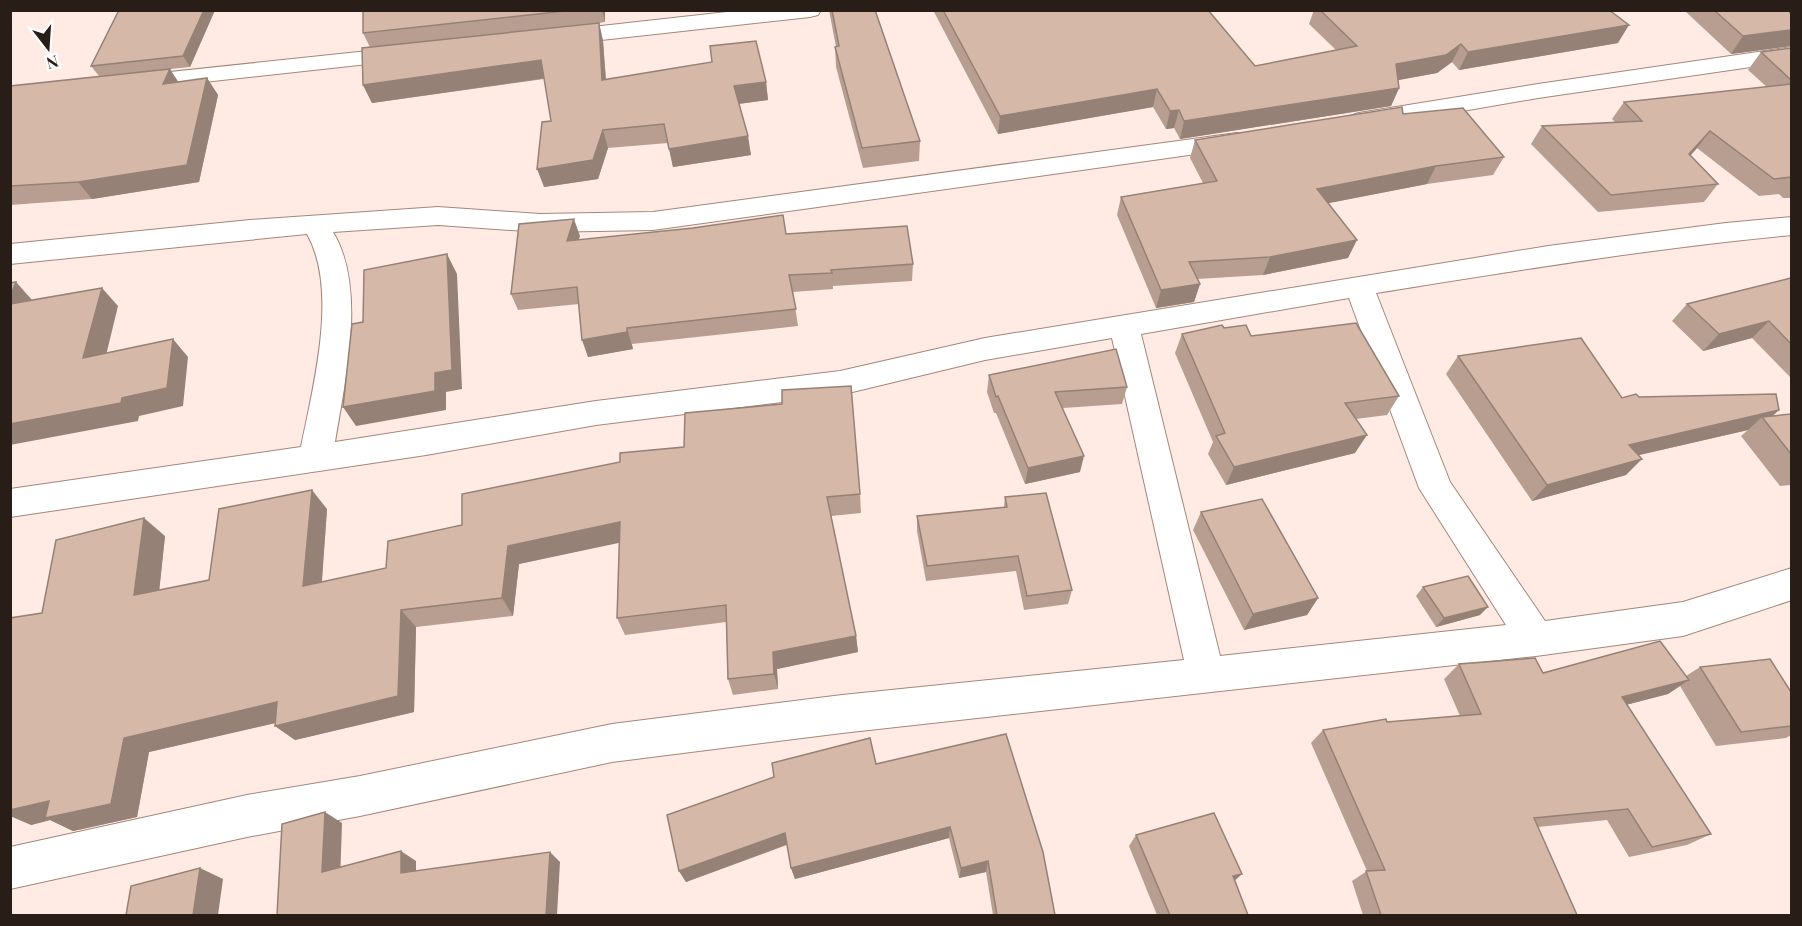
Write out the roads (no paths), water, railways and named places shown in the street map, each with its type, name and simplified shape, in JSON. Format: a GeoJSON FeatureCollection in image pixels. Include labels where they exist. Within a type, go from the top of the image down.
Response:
{"type":"FeatureCollection","features":[{"type":"Feature","properties":{"kind":"street"},"geometry":{"type":"LineString","coordinates":[[537,40],[810,10]]}},
{"type":"Feature","properties":{"kind":"street"},"geometry":{"type":"LineString","coordinates":[[109,86],[430,51]]}},
{"type":"Feature","properties":{"kind":"street"},"geometry":{"type":"LineString","coordinates":[[1338,124],[1538,91],[1791,54]]}},
{"type":"Feature","properties":{"kind":"street"},"geometry":{"type":"LineString","coordinates":[[10,254],[250,229],[316,226],[377,219],[438,216],[540,223],[653,221],[1256,138]]}},
{"type":"Feature","properties":{"kind":"street"},"geometry":{"type":"LineString","coordinates":[[316,226],[328,249],[335,283],[332,358],[316,457]]}},
{"type":"Feature","properties":{"kind":"street"},"geometry":{"type":"LineString","coordinates":[[10,503],[426,442],[596,413],[840,383],[985,349],[1359,286],[1548,256],[1726,232],[1791,226]]}},
{"type":"Feature","properties":{"kind":"street"},"geometry":{"type":"LineString","coordinates":[[1359,286],[1436,488],[1536,639]]}},
{"type":"Feature","properties":{"kind":"street"},"geometry":{"type":"LineString","coordinates":[[1124,325],[1206,675]]}},
{"type":"Feature","properties":{"kind":"street"},"geometry":{"type":"LineString","coordinates":[[10,868],[247,816],[360,796],[612,743],[842,714],[1536,639],[1683,619],[1791,584]]}}]}
